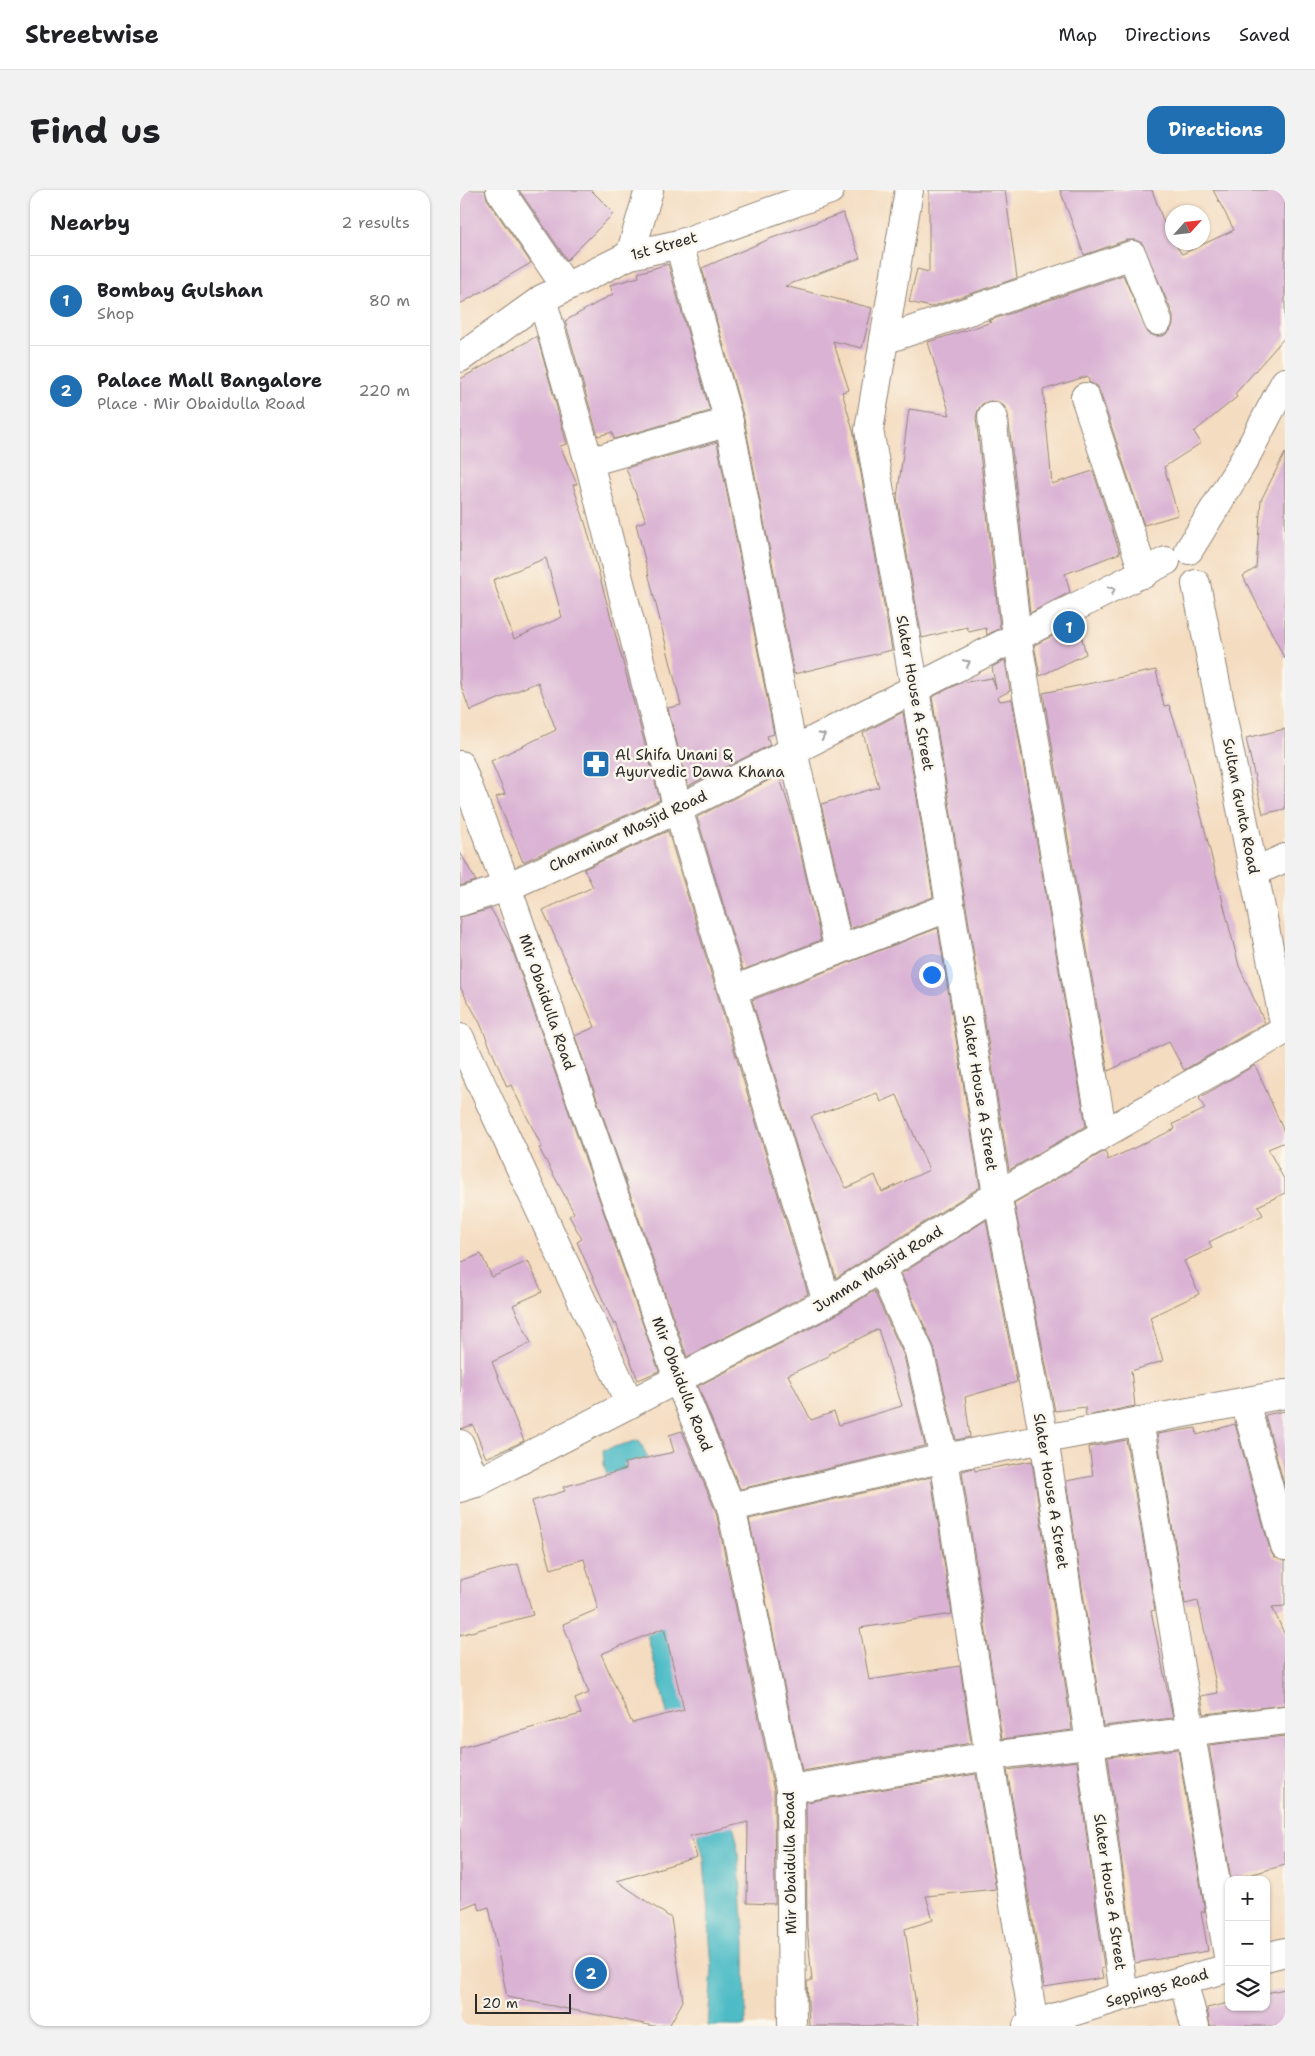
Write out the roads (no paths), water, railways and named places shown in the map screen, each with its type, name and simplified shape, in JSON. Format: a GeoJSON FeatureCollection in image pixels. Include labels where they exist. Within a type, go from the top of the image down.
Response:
{"type":"FeatureCollection","features":[{"type":"Feature","properties":{"kind":"street"},"geometry":{"type":"LineString","coordinates":[[500,190],[554,293],[589,462],[678,809],[827,1302]]}},
{"type":"Feature","properties":{"kind":"street"},"geometry":{"type":"LineString","coordinates":[[630,255],[649,190]]}},
{"type":"Feature","properties":{"kind":"street","name":"1st Street"},"geometry":{"type":"LineString","coordinates":[[460,358],[554,293],[630,255],[679,244],[830,190]]}},
{"type":"Feature","properties":{"kind":"street","name":"Slater House A Street"},"geometry":{"type":"LineString","coordinates":[[909,190],[869,430],[915,689],[997,1195],[1044,1438],[1090,1743],[1124,1996]]}},
{"type":"Feature","properties":{"kind":"street"},"geometry":{"type":"LineString","coordinates":[[679,244],[729,422],[793,751],[839,950]]}},
{"type":"Feature","properties":{"kind":"street"},"geometry":{"type":"LineString","coordinates":[[884,340],[1132,255],[1158,321]]}},
{"type":"Feature","properties":{"kind":"street"},"geometry":{"type":"LineString","coordinates":[[1085,397],[1166,562],[1242,462],[1285,382]]}},
{"type":"Feature","properties":{"kind":"street"},"geometry":{"type":"LineString","coordinates":[[992,416],[1017,637],[1103,1134]]}},
{"type":"Feature","properties":{"kind":"street"},"geometry":{"type":"LineString","coordinates":[[589,462],[729,422]]}},
{"type":"Feature","properties":{"kind":"street","name":"Charminar Masjid Road"},"geometry":{"type":"LineString","coordinates":[[460,902],[506,887],[678,809],[1166,562]]}},
{"type":"Feature","properties":{"kind":"street","name":"Sultan Gunta Road"},"geometry":{"type":"LineString","coordinates":[[1166,562],[1166,574],[1172,584],[1184,588],[1196,584],[1285,1029]]}},
{"type":"Feature","properties":{"kind":"street","name":"Mir Obaidulla Road"},"geometry":{"type":"LineString","coordinates":[[460,765],[506,887],[678,1379],[731,1507],[790,1789],[792,2026]]}},
{"type":"Feature","properties":{"kind":"street"},"geometry":{"type":"LineString","coordinates":[[1254,872],[1285,858]]}},
{"type":"Feature","properties":{"kind":"street"},"geometry":{"type":"LineString","coordinates":[[732,990],[950,907]]}},
{"type":"Feature","properties":{"kind":"street","name":"Jumma Masjid Road"},"geometry":{"type":"LineString","coordinates":[[468,1486],[827,1302],[997,1195],[1285,1029]]}},
{"type":"Feature","properties":{"kind":"street"},"geometry":{"type":"LineString","coordinates":[[460,1038],[630,1404]]}},
{"type":"Feature","properties":{"kind":"street"},"geometry":{"type":"LineString","coordinates":[[881,1268],[919,1351],[944,1458],[1031,2025]]}},
{"type":"Feature","properties":{"kind":"street"},"geometry":{"type":"LineString","coordinates":[[731,1507],[944,1458],[1285,1394]]}},
{"type":"Feature","properties":{"kind":"street"},"geometry":{"type":"LineString","coordinates":[[1245,1402],[1285,1546]]}},
{"type":"Feature","properties":{"kind":"street"},"geometry":{"type":"LineString","coordinates":[[1138,1421],[1225,1938]]}},
{"type":"Feature","properties":{"kind":"street"},"geometry":{"type":"LineString","coordinates":[[460,1444],[468,1486]]}},
{"type":"Feature","properties":{"kind":"street"},"geometry":{"type":"LineString","coordinates":[[790,1789],[989,1756],[1190,1730],[1285,1720]]}},
{"type":"Feature","properties":{"kind":"street"},"geometry":{"type":"LineString","coordinates":[[1270,1957],[1285,1952]]}},
{"type":"Feature","properties":{"kind":"street","name":"Seppings Road"},"geometry":{"type":"LineString","coordinates":[[1031,2025],[1124,1996],[1225,1969]]}},
{"type":"Feature","properties":{"kind":"street"},"geometry":{"type":"LineString","coordinates":[[1183,1980],[1195,2026]]}},
{"type":"Feature","properties":{"kind":"water"},"geometry":{"type":"Polygon","coordinates":[[[639,1440],[652,1466],[737,1841],[745,1942],[746,2026],[708,2026],[712,1968],[704,1859],[604,1464],[603,1450],[639,1440]]]}},
{"type":"Feature","properties":{"kind":"place","name":"Bombay Gulshan"},"geometry":{"type":"Point","coordinates":[1069,627]}},
{"type":"Feature","properties":{"kind":"place","name":"Al Shifa Unani & Ayurvedic Dawa Khana"},"geometry":{"type":"Point","coordinates":[596,764]}},
{"type":"Feature","properties":{"kind":"place","name":"Palace Mall Bangalore"},"geometry":{"type":"Point","coordinates":[591,1973]}}]}
